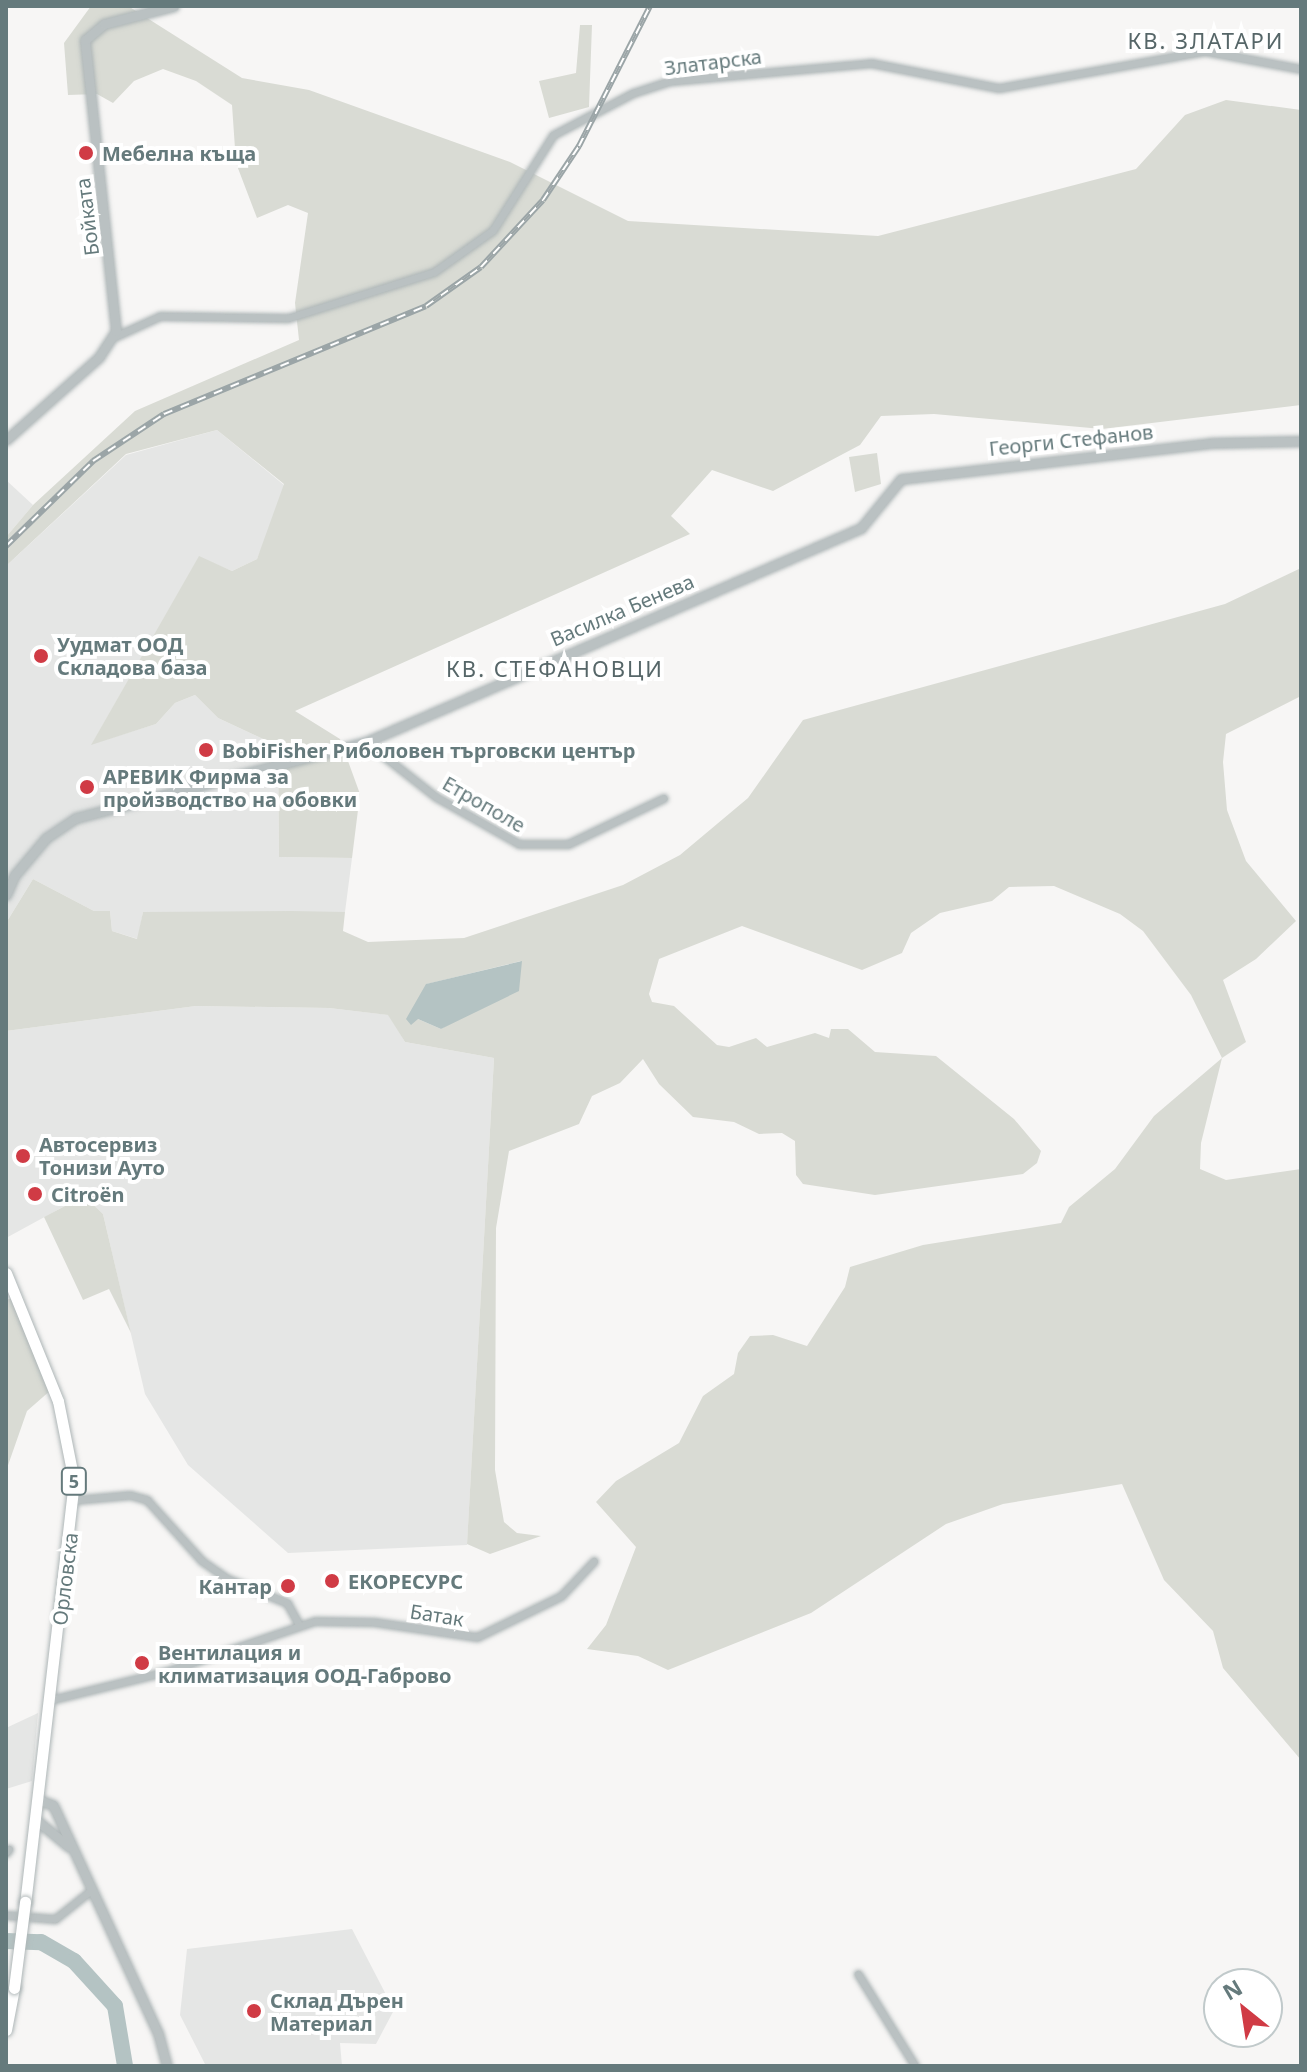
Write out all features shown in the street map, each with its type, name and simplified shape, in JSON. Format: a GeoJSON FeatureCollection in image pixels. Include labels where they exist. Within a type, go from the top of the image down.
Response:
{"type":"FeatureCollection","features":[{"type":"Feature","properties":{"kind":"main road","name":"Орловска"},"geometry":{"type":"LineString","coordinates":[[6,1273],[63,1416],[74,1500],[34,1818]]}},
{"type":"Feature","properties":{"kind":"main road","name":"5"},"geometry":{"type":"LineString","coordinates":[[6,2030],[14,1988],[34,1818]]}},
{"type":"Feature","properties":{"kind":"street","name":"Бойката"},"geometry":{"type":"LineString","coordinates":[[114,337],[116,310],[85,40],[104,24],[174,6]]}},
{"type":"Feature","properties":{"kind":"street","name":"Златарска"},"geometry":{"type":"LineString","coordinates":[[114,337],[160,316],[288,318],[434,272],[493,230],[553,135],[633,93],[671,81],[871,63],[999,88],[1205,51],[1301,69]]}},
{"type":"Feature","properties":{"kind":"street"},"geometry":{"type":"LineString","coordinates":[[6,440],[114,337]]}},
{"type":"Feature","properties":{"kind":"street","name":"Георги Стефанов"},"geometry":{"type":"LineString","coordinates":[[869,523],[892,485],[917,474],[1211,443],[1301,441]]}},
{"type":"Feature","properties":{"kind":"street","name":"Василка Бенева"},"geometry":{"type":"LineString","coordinates":[[6,895],[14,876],[46,838],[76,818],[366,742],[869,523]]}},
{"type":"Feature","properties":{"kind":"street","name":"Етрополе"},"geometry":{"type":"LineString","coordinates":[[366,742],[423,786],[503,837],[528,846],[568,844],[596,835],[664,798]]}},
{"type":"Feature","properties":{"kind":"street"},"geometry":{"type":"LineString","coordinates":[[74,1500],[130,1495],[147,1500],[202,1561],[228,1579],[287,1603],[299,1625]]}},
{"type":"Feature","properties":{"kind":"street","name":"Батак"},"geometry":{"type":"LineString","coordinates":[[50,1700],[168,1671],[299,1625],[338,1619],[477,1637],[561,1596],[594,1561]]}},
{"type":"Feature","properties":{"kind":"street"},"geometry":{"type":"LineString","coordinates":[[37,1799],[53,1805],[158,2033],[167,2066]]}},
{"type":"Feature","properties":{"kind":"street"},"geometry":{"type":"LineString","coordinates":[[34,1818],[71,1849]]}},
{"type":"Feature","properties":{"kind":"street"},"geometry":{"type":"LineString","coordinates":[[6,1915],[55,1919],[90,1891]]}},
{"type":"Feature","properties":{"kind":"street"},"geometry":{"type":"LineString","coordinates":[[858,1974],[915,2066]]}},
{"type":"Feature","properties":{"kind":"shaded area"},"geometry":{"type":"Polygon","coordinates":[[[91,6],[128,6],[242,78],[309,90],[510,162],[628,221],[878,236],[1136,169],[1185,115],[1226,100],[1301,110],[1301,405],[1102,429],[934,414],[881,416],[860,445],[773,491],[712,470],[671,516],[690,534],[295,711],[340,739],[360,794],[352,858],[279,857],[278,746],[218,718],[195,695],[175,703],[156,724],[91,745],[199,556],[232,571],[257,559],[284,484],[217,430],[126,454],[6,566],[6,537],[33,505],[135,411],[299,340],[295,303],[308,213],[288,205],[257,218],[236,163],[232,105],[196,81],[163,69],[134,81],[113,103],[97,94],[68,95],[64,43],[91,6]]]}},
{"type":"Feature","properties":{"kind":"shaded area"},"geometry":{"type":"Polygon","coordinates":[[[580,25],[592,25],[589,107],[549,118],[539,81],[576,73],[580,25]]]}},
{"type":"Feature","properties":{"kind":"shaded area"},"geometry":{"type":"Polygon","coordinates":[[[217,430],[284,485],[282,499],[257,559],[232,571],[199,557],[92,744],[156,724],[175,703],[195,695],[218,718],[278,746],[279,857],[352,858],[345,912],[143,912],[138,939],[112,931],[110,911],[94,911],[33,879],[6,923],[6,566],[126,455],[217,430]]]}},
{"type":"Feature","properties":{"kind":"shaded area"},"geometry":{"type":"Polygon","coordinates":[[[877,453],[881,484],[855,492],[849,457],[877,453]]]}},
{"type":"Feature","properties":{"kind":"shaded area"},"geometry":{"type":"Polygon","coordinates":[[[6,480],[33,505],[6,537],[6,480]]]}},
{"type":"Feature","properties":{"kind":"shaded area"},"geometry":{"type":"Polygon","coordinates":[[[1301,568],[1301,696],[1226,734],[1223,762],[1227,810],[1246,861],[1296,921],[1256,959],[1223,980],[1246,1042],[1222,1058],[1191,995],[1143,931],[1120,914],[1054,886],[1009,887],[992,901],[940,913],[911,933],[902,953],[862,970],[742,926],[659,959],[649,994],[652,1002],[674,1006],[717,1045],[729,1047],[756,1038],[767,1047],[815,1033],[829,1038],[831,1029],[848,1029],[875,1052],[936,1056],[1014,1119],[1041,1151],[1037,1163],[1023,1174],[875,1195],[803,1184],[796,1175],[795,1141],[782,1133],[759,1134],[734,1122],[693,1117],[659,1084],[643,1059],[620,1083],[592,1096],[579,1124],[509,1151],[496,1228],[495,1470],[504,1522],[517,1533],[541,1536],[490,1554],[467,1544],[494,1058],[405,1042],[388,1015],[329,1008],[196,1006],[6,1031],[6,923],[33,879],[94,911],[110,911],[112,931],[137,939],[143,912],[291,911],[345,912],[343,931],[368,942],[464,938],[623,885],[680,855],[748,798],[803,720],[1225,604],[1301,568]],[[521,961],[427,984],[418,1019],[441,1029],[472,1010],[521,961]]]}},
{"type":"Feature","properties":{"kind":"shaded area"},"geometry":{"type":"Polygon","coordinates":[[[522,961],[519,991],[441,1029],[418,1019],[411,1025],[406,1019],[426,984],[522,961]]]}},
{"type":"Feature","properties":{"kind":"shaded area"},"geometry":{"type":"Polygon","coordinates":[[[196,1006],[329,1008],[389,1015],[405,1042],[494,1058],[467,1545],[288,1553],[188,1465],[145,1394],[103,1214],[83,1196],[6,1238],[6,1031],[196,1006]]]}},
{"type":"Feature","properties":{"kind":"shaded area"},"geometry":{"type":"Polygon","coordinates":[[[1222,1058],[1201,1143],[1200,1169],[1226,1180],[1301,1169],[1301,1760],[1223,1668],[1213,1631],[1164,1580],[1122,1484],[1003,1504],[946,1524],[811,1613],[668,1670],[638,1656],[587,1649],[606,1625],[636,1547],[596,1502],[616,1481],[679,1443],[703,1396],[734,1374],[738,1353],[750,1336],[773,1335],[807,1346],[845,1287],[850,1267],[923,1245],[1061,1223],[1069,1207],[1115,1169],[1154,1116],[1222,1058]]]}},
{"type":"Feature","properties":{"kind":"shaded area"},"geometry":{"type":"Polygon","coordinates":[[[84,1196],[103,1214],[131,1333],[109,1289],[83,1300],[44,1217],[84,1196]]]}},
{"type":"Feature","properties":{"kind":"shaded area"},"geometry":{"type":"Polygon","coordinates":[[[12,1298],[51,1390],[27,1411],[6,1471],[6,1300],[12,1298]]]}},
{"type":"Feature","properties":{"kind":"shaded area"},"geometry":{"type":"Polygon","coordinates":[[[38,1713],[32,1781],[6,1789],[6,1728],[38,1713]]]}},
{"type":"Feature","properties":{"kind":"shaded area"},"geometry":{"type":"Polygon","coordinates":[[[352,1929],[394,2010],[376,2044],[340,2043],[342,2066],[206,2066],[180,2015],[187,1949],[352,1929]]]}},
{"type":"Feature","properties":{"kind":"waterway"},"geometry":{"type":"LineString","coordinates":[[6,1941],[41,1942],[74,1961],[115,2006],[125,2066]]}},
{"type":"Feature","properties":{"kind":"railway"},"geometry":{"type":"LineString","coordinates":[[6,546],[93,461],[164,414],[426,306],[481,267],[543,200],[579,146],[650,6]]}},
{"type":"Feature","properties":{"kind":"place","name":"Мебелна къща"},"geometry":{"type":"Point","coordinates":[86,153]}},
{"type":"Feature","properties":{"kind":"place","name":"Уудмат ООД Складова база"},"geometry":{"type":"Point","coordinates":[41,656]}},
{"type":"Feature","properties":{"kind":"place","name":"BobiFisher Риболовен търговски център"},"geometry":{"type":"Point","coordinates":[206,750]}},
{"type":"Feature","properties":{"kind":"place","name":"АРЕВИК Фирма за пройзводство на обовки"},"geometry":{"type":"Point","coordinates":[87,787]}},
{"type":"Feature","properties":{"kind":"place","name":"Автосервиз Тонизи Ауто"},"geometry":{"type":"Point","coordinates":[23,1156]}},
{"type":"Feature","properties":{"kind":"place","name":"Citroën"},"geometry":{"type":"Point","coordinates":[35,1194]}},
{"type":"Feature","properties":{"kind":"place","name":"ЕКОРЕСУРС"},"geometry":{"type":"Point","coordinates":[332,1581]}},
{"type":"Feature","properties":{"kind":"place","name":"Кантар"},"geometry":{"type":"Point","coordinates":[288,1586]}},
{"type":"Feature","properties":{"kind":"place","name":"Вентилация и климатизация ООД-Габрово"},"geometry":{"type":"Point","coordinates":[142,1663]}},
{"type":"Feature","properties":{"kind":"place","name":"Склад Дърен Материал"},"geometry":{"type":"Point","coordinates":[254,2011]}},
{"type":"Feature","properties":{"kind":"district","name":"КВ. ЗЛАТАРИ"},"geometry":{"type":"Point","coordinates":[1206,41]}},
{"type":"Feature","properties":{"kind":"district","name":"КВ. СТЕФАНОВЦИ"},"geometry":{"type":"Point","coordinates":[555,669]}}]}
